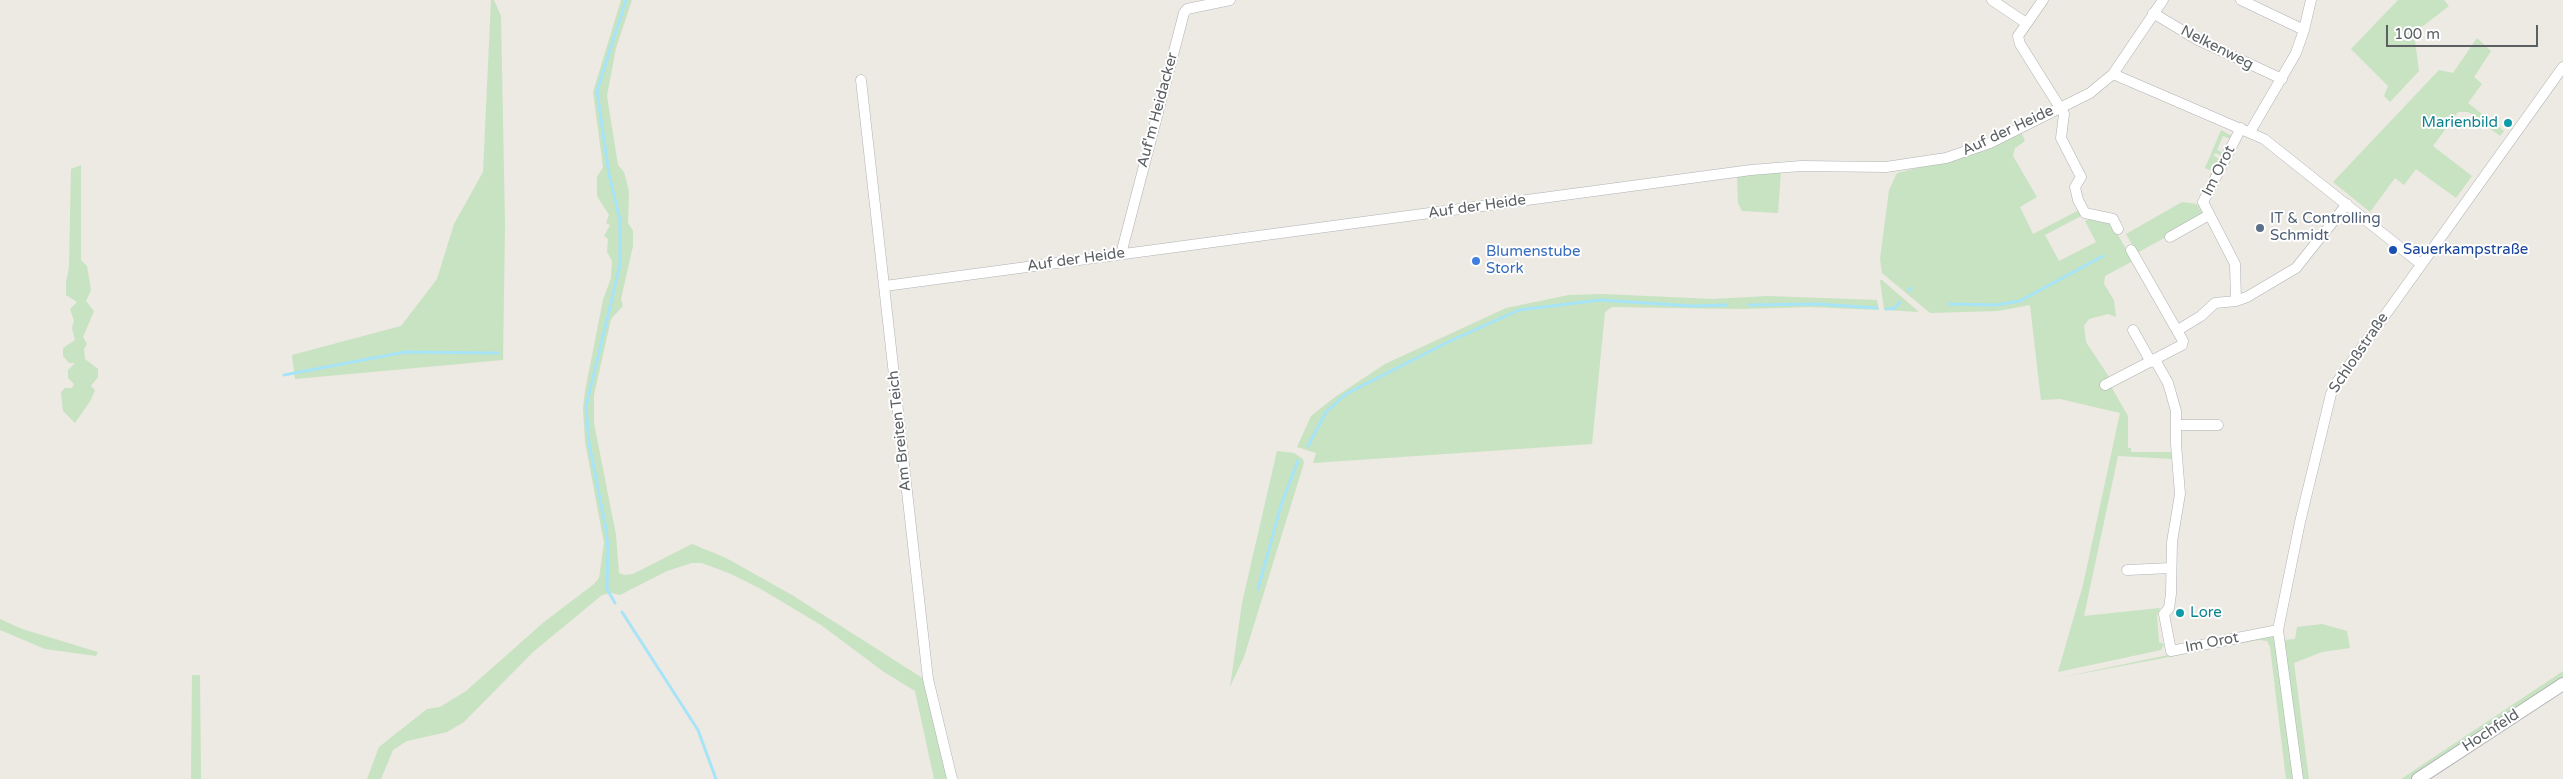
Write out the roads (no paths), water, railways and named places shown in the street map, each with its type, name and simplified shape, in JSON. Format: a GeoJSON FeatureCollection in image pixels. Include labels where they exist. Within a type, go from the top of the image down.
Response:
{"type":"FeatureCollection","features":[{"type":"Feature","properties":{"kind":"street","name":"Auf'm Heidacker"},"geometry":{"type":"LineString","coordinates":[[1121,254],[1184,13],[1187,10],[1230,0]]}},
{"type":"Feature","properties":{"kind":"street"},"geometry":{"type":"LineString","coordinates":[[1992,0],[2026,23]]}},
{"type":"Feature","properties":{"kind":"street"},"geometry":{"type":"LineString","coordinates":[[2043,0],[2018,36],[2020,44],[2060,107]]}},
{"type":"Feature","properties":{"kind":"street","name":"Auf der Heide"},"geometry":{"type":"LineString","coordinates":[[885,286],[1751,170],[1802,166],[1886,167],[1946,158],[1990,143],[2090,93],[2113,74],[2163,0]]}},
{"type":"Feature","properties":{"kind":"street"},"geometry":{"type":"LineString","coordinates":[[2241,0],[2304,30]]}},
{"type":"Feature","properties":{"kind":"street"},"geometry":{"type":"LineString","coordinates":[[2246,130],[2282,79],[2304,30],[2310,0]]}},
{"type":"Feature","properties":{"kind":"street","name":"Nelkenweg"},"geometry":{"type":"LineString","coordinates":[[2154,13],[2198,40],[2282,79]]}},
{"type":"Feature","properties":{"kind":"street","name":"Schloßstraße"},"geometry":{"type":"LineString","coordinates":[[2298,779],[2278,630],[2328,400],[2335,385],[2563,67]]}},
{"type":"Feature","properties":{"kind":"street"},"geometry":{"type":"LineString","coordinates":[[2113,74],[2246,130],[2276,147],[2421,264]]}},
{"type":"Feature","properties":{"kind":"street","name":"Am Breiten Teich"},"geometry":{"type":"LineString","coordinates":[[861,80],[928,679],[952,779]]}},
{"type":"Feature","properties":{"kind":"street","name":"Auf der Heide"},"geometry":{"type":"LineString","coordinates":[[2060,107],[2064,114],[2061,138],[2081,177],[2075,187],[2084,213],[2114,219],[2118,229]]}},
{"type":"Feature","properties":{"kind":"street","name":"Im Orot"},"geometry":{"type":"LineString","coordinates":[[2236,301],[2235,264],[2204,202],[2246,130]]}},
{"type":"Feature","properties":{"kind":"street"},"geometry":{"type":"LineString","coordinates":[[2178,330],[2201,316],[2215,303],[2236,301],[2247,297],[2296,268],[2347,204]]}},
{"type":"Feature","properties":{"kind":"street","name":"Im Orot"},"geometry":{"type":"LineString","coordinates":[[2170,237],[2209,215]]}},
{"type":"Feature","properties":{"kind":"street"},"geometry":{"type":"LineString","coordinates":[[2105,385],[2182,345],[2183,341],[2131,250]]}},
{"type":"Feature","properties":{"kind":"street","name":"Im Orot"},"geometry":{"type":"LineString","coordinates":[[2133,330],[2174,398],[2180,494],[2171,568],[2171,594],[2169,608],[2164,614],[2170,651],[2278,630]]}},
{"type":"Feature","properties":{"kind":"street"},"geometry":{"type":"LineString","coordinates":[[2176,425],[2218,425]]}},
{"type":"Feature","properties":{"kind":"street"},"geometry":{"type":"LineString","coordinates":[[2127,570],[2171,568]]}},
{"type":"Feature","properties":{"kind":"street","name":"Hochfeld"},"geometry":{"type":"LineString","coordinates":[[2418,779],[2563,684]]}},
{"type":"Feature","properties":{"kind":"waterway"},"geometry":{"type":"LineString","coordinates":[[615,603],[607,589],[608,549],[606,529],[589,443],[586,407],[620,265],[620,220],[609,174],[597,91],[626,0]]}},
{"type":"Feature","properties":{"kind":"waterway"},"geometry":{"type":"LineString","coordinates":[[1949,304],[1996,305],[2020,301],[2103,256]]}},
{"type":"Feature","properties":{"kind":"waterway"},"geometry":{"type":"LineString","coordinates":[[1308,446],[1326,412],[1346,394],[1448,342],[1519,310],[1600,300],[1692,306],[1727,305]]}},
{"type":"Feature","properties":{"kind":"waterway"},"geometry":{"type":"LineString","coordinates":[[1886,309],[1895,308],[1900,302]]}},
{"type":"Feature","properties":{"kind":"waterway"},"geometry":{"type":"LineString","coordinates":[[1749,305],[1817,304],[1877,308]]}},
{"type":"Feature","properties":{"kind":"waterway"},"geometry":{"type":"LineString","coordinates":[[284,375],[405,352],[498,353]]}},
{"type":"Feature","properties":{"kind":"waterway"},"geometry":{"type":"LineString","coordinates":[[1258,589],[1281,505],[1298,461]]}},
{"type":"Feature","properties":{"kind":"waterway"},"geometry":{"type":"LineString","coordinates":[[622,612],[698,730],[716,779]]}},
{"type":"Feature","properties":{"kind":"place","name":"Marienbild"},"geometry":{"type":"Point","coordinates":[2508,123]}},
{"type":"Feature","properties":{"kind":"place","name":"IT & Controlling Schmidt"},"geometry":{"type":"Point","coordinates":[2260,228]}},
{"type":"Feature","properties":{"kind":"place","name":"Sauerkampstraße"},"geometry":{"type":"Point","coordinates":[2393,250]}},
{"type":"Feature","properties":{"kind":"place","name":"Blumenstube Stork"},"geometry":{"type":"Point","coordinates":[1476,261]}},
{"type":"Feature","properties":{"kind":"place","name":"Lore"},"geometry":{"type":"Point","coordinates":[2180,613]}}]}
